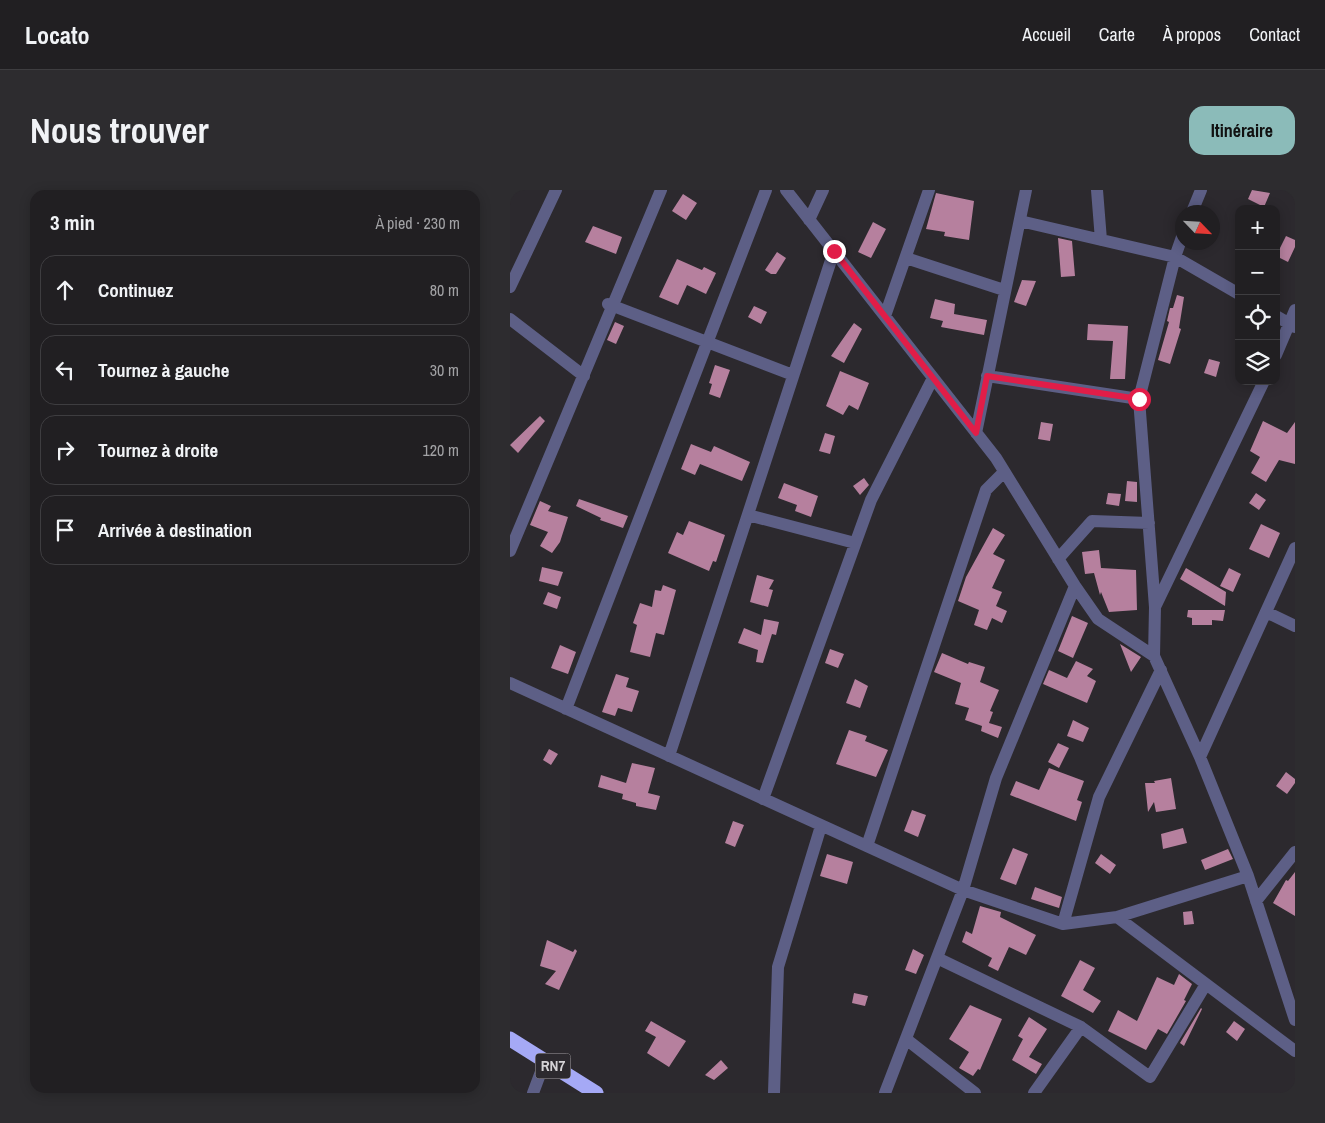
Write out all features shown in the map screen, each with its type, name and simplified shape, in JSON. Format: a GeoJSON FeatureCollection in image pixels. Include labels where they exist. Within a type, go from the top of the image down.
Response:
{"type":"FeatureCollection","features":[{"type":"Feature","properties":{"kind":"highway","name":"RN7"},"geometry":{"type":"LineString","coordinates":[[510,1039],[596,1093]]}},
{"type":"Feature","properties":{"kind":"street"},"geometry":{"type":"LineString","coordinates":[[510,287],[556,190]]}},
{"type":"Feature","properties":{"kind":"street"},"geometry":{"type":"LineString","coordinates":[[510,551],[584,376],[610,305],[661,190]]}},
{"type":"Feature","properties":{"kind":"street"},"geometry":{"type":"LineString","coordinates":[[566,709],[766,190]]}},
{"type":"Feature","properties":{"kind":"street"},"geometry":{"type":"LineString","coordinates":[[786,190],[976,433],[1004,472],[1075,586],[1098,619],[1154,656]]}},
{"type":"Feature","properties":{"kind":"street"},"geometry":{"type":"LineString","coordinates":[[810,220],[823,190]]}},
{"type":"Feature","properties":{"kind":"street"},"geometry":{"type":"LineString","coordinates":[[885,316],[929,190]]}},
{"type":"Feature","properties":{"kind":"street"},"geometry":{"type":"LineString","coordinates":[[976,433],[1026,190]]}},
{"type":"Feature","properties":{"kind":"street"},"geometry":{"type":"LineString","coordinates":[[1097,190],[1101,240]]}},
{"type":"Feature","properties":{"kind":"street"},"geometry":{"type":"LineString","coordinates":[[1195,205],[1201,190]]}},
{"type":"Feature","properties":{"kind":"street"},"geometry":{"type":"LineString","coordinates":[[1020,221],[1175,257],[1235,292]]}},
{"type":"Feature","properties":{"kind":"street"},"geometry":{"type":"LineString","coordinates":[[1177,250],[1139,399],[1155,607],[1154,656],[1200,757],[1248,876],[1295,1020]]}},
{"type":"Feature","properties":{"kind":"street"},"geometry":{"type":"LineString","coordinates":[[669,756],[834,251]]}},
{"type":"Feature","properties":{"kind":"street"},"geometry":{"type":"LineString","coordinates":[[906,258],[1004,290]]}},
{"type":"Feature","properties":{"kind":"street"},"geometry":{"type":"LineString","coordinates":[[610,305],[794,375]]}},
{"type":"Feature","properties":{"kind":"street"},"geometry":{"type":"LineString","coordinates":[[1280,348],[1293,326],[1295,310]]}},
{"type":"Feature","properties":{"kind":"street"},"geometry":{"type":"LineString","coordinates":[[1280,318],[1293,326]]}},
{"type":"Feature","properties":{"kind":"street"},"geometry":{"type":"LineString","coordinates":[[510,319],[584,376]]}},
{"type":"Feature","properties":{"kind":"street"},"geometry":{"type":"LineString","coordinates":[[987,376],[1139,399]]}},
{"type":"Feature","properties":{"kind":"street"},"geometry":{"type":"LineString","coordinates":[[763,799],[871,500],[933,378]]}},
{"type":"Feature","properties":{"kind":"street"},"geometry":{"type":"LineString","coordinates":[[1155,607],[1262,385]]}},
{"type":"Feature","properties":{"kind":"street"},"geometry":{"type":"LineString","coordinates":[[867,846],[986,490],[1004,472]]}},
{"type":"Feature","properties":{"kind":"street"},"geometry":{"type":"LineString","coordinates":[[748,515],[855,543]]}},
{"type":"Feature","properties":{"kind":"street"},"geometry":{"type":"LineString","coordinates":[[1058,559],[1092,521],[1149,523]]}},
{"type":"Feature","properties":{"kind":"street"},"geometry":{"type":"LineString","coordinates":[[1200,757],[1295,548]]}},
{"type":"Feature","properties":{"kind":"street"},"geometry":{"type":"LineString","coordinates":[[885,1093],[963,890],[996,778],[1075,586]]}},
{"type":"Feature","properties":{"kind":"street"},"geometry":{"type":"LineString","coordinates":[[1266,612],[1295,626]]}},
{"type":"Feature","properties":{"kind":"street"},"geometry":{"type":"LineString","coordinates":[[1063,924],[1100,797],[1161,670]]}},
{"type":"Feature","properties":{"kind":"street"},"geometry":{"type":"LineString","coordinates":[[510,683],[963,890],[1063,924],[1117,917],[1248,876]]}},
{"type":"Feature","properties":{"kind":"street"},"geometry":{"type":"LineString","coordinates":[[774,1093],[778,967],[821,826]]}},
{"type":"Feature","properties":{"kind":"street"},"geometry":{"type":"LineString","coordinates":[[1256,902],[1295,852]]}},
{"type":"Feature","properties":{"kind":"street"},"geometry":{"type":"LineString","coordinates":[[1117,917],[1295,1050]]}},
{"type":"Feature","properties":{"kind":"street"},"geometry":{"type":"LineString","coordinates":[[937,958],[1081,1027],[1150,1077],[1206,984]]}},
{"type":"Feature","properties":{"kind":"street"},"geometry":{"type":"LineString","coordinates":[[1034,1093],[1081,1027]]}},
{"type":"Feature","properties":{"kind":"street"},"geometry":{"type":"LineString","coordinates":[[906,1039],[975,1093]]}},
{"type":"Feature","properties":{"kind":"street"},"geometry":{"type":"LineString","coordinates":[[533,1093],[545,1061]]}},
{"type":"Feature","properties":{"kind":"building"},"geometry":{"type":"Polygon","coordinates":[[[1252,190],[1270,193],[1265,205],[1260,205],[1248,199],[1252,190]]]}},
{"type":"Feature","properties":{"kind":"building"},"geometry":{"type":"Polygon","coordinates":[[[936,193],[974,201],[969,240],[944,236],[945,232],[926,229],[936,193]]]}},
{"type":"Feature","properties":{"kind":"building"},"geometry":{"type":"Polygon","coordinates":[[[683,194],[697,203],[686,220],[672,211],[683,194]]]}},
{"type":"Feature","properties":{"kind":"building"},"geometry":{"type":"Polygon","coordinates":[[[873,222],[886,229],[871,258],[858,252],[873,222]]]}},
{"type":"Feature","properties":{"kind":"building"},"geometry":{"type":"Polygon","coordinates":[[[593,226],[622,237],[616,254],[585,242],[593,226]]]}},
{"type":"Feature","properties":{"kind":"building"},"geometry":{"type":"Polygon","coordinates":[[[1286,236],[1295,240],[1295,247],[1288,262],[1280,258],[1280,248],[1286,236]]]}},
{"type":"Feature","properties":{"kind":"building"},"geometry":{"type":"Polygon","coordinates":[[[1058,238],[1072,241],[1075,276],[1061,277],[1058,238]]]}},
{"type":"Feature","properties":{"kind":"building"},"geometry":{"type":"Polygon","coordinates":[[[777,252],[786,258],[776,274],[771,274],[765,270],[777,252]]]}},
{"type":"Feature","properties":{"kind":"building"},"geometry":{"type":"Polygon","coordinates":[[[677,259],[702,270],[704,267],[716,273],[706,294],[687,285],[678,305],[659,297],[677,259]]]}},
{"type":"Feature","properties":{"kind":"building"},"geometry":{"type":"Polygon","coordinates":[[[1022,280],[1036,281],[1026,306],[1014,302],[1022,280]]]}},
{"type":"Feature","properties":{"kind":"building"},"geometry":{"type":"Polygon","coordinates":[[[1177,295],[1184,297],[1179,328],[1181,329],[1170,364],[1158,360],[1169,322],[1167,321],[1170,308],[1173,308],[1177,295]]]}},
{"type":"Feature","properties":{"kind":"building"},"geometry":{"type":"Polygon","coordinates":[[[935,299],[955,304],[954,314],[987,320],[984,335],[941,327],[943,321],[930,318],[935,299]]]}},
{"type":"Feature","properties":{"kind":"building"},"geometry":{"type":"Polygon","coordinates":[[[754,306],[767,312],[761,324],[748,317],[754,306]]]}},
{"type":"Feature","properties":{"kind":"building"},"geometry":{"type":"Polygon","coordinates":[[[615,322],[624,326],[616,344],[607,340],[615,322]]]}},
{"type":"Feature","properties":{"kind":"building"},"geometry":{"type":"Polygon","coordinates":[[[854,323],[862,329],[844,363],[831,356],[854,323]]]}},
{"type":"Feature","properties":{"kind":"building"},"geometry":{"type":"Polygon","coordinates":[[[1088,324],[1128,326],[1125,379],[1110,379],[1113,341],[1087,340],[1088,324]]]}},
{"type":"Feature","properties":{"kind":"building"},"geometry":{"type":"Polygon","coordinates":[[[1209,359],[1220,362],[1216,377],[1204,373],[1209,359]]]}},
{"type":"Feature","properties":{"kind":"building"},"geometry":{"type":"Polygon","coordinates":[[[715,365],[730,370],[720,398],[709,394],[712,384],[709,383],[715,365]]]}},
{"type":"Feature","properties":{"kind":"building"},"geometry":{"type":"Polygon","coordinates":[[[840,371],[869,383],[858,410],[849,405],[843,415],[826,406],[840,371]]]}},
{"type":"Feature","properties":{"kind":"building"},"geometry":{"type":"Polygon","coordinates":[[[540,416],[545,421],[518,453],[510,445],[540,416]]]}},
{"type":"Feature","properties":{"kind":"building"},"geometry":{"type":"Polygon","coordinates":[[[1263,421],[1287,433],[1295,422],[1295,464],[1279,460],[1266,482],[1251,473],[1260,457],[1250,451],[1263,421]]]}},
{"type":"Feature","properties":{"kind":"building"},"geometry":{"type":"Polygon","coordinates":[[[1041,422],[1053,424],[1050,441],[1038,439],[1041,422]]]}},
{"type":"Feature","properties":{"kind":"building"},"geometry":{"type":"Polygon","coordinates":[[[825,433],[835,436],[830,454],[819,451],[825,433]]]}},
{"type":"Feature","properties":{"kind":"building"},"geometry":{"type":"Polygon","coordinates":[[[691,444],[711,452],[714,446],[750,462],[742,481],[700,464],[695,475],[681,469],[691,444]]]}},
{"type":"Feature","properties":{"kind":"building"},"geometry":{"type":"Polygon","coordinates":[[[864,478],[869,485],[860,495],[853,486],[864,478]]]}},
{"type":"Feature","properties":{"kind":"building"},"geometry":{"type":"Polygon","coordinates":[[[1127,481],[1137,482],[1137,502],[1125,501],[1127,481]]]}},
{"type":"Feature","properties":{"kind":"building"},"geometry":{"type":"Polygon","coordinates":[[[784,483],[818,496],[811,517],[795,511],[797,505],[778,498],[784,483]]]}},
{"type":"Feature","properties":{"kind":"building"},"geometry":{"type":"Polygon","coordinates":[[[1108,493],[1121,494],[1119,506],[1106,504],[1108,493]]]}},
{"type":"Feature","properties":{"kind":"building"},"geometry":{"type":"Polygon","coordinates":[[[1256,493],[1266,500],[1259,510],[1249,503],[1256,493]]]}},
{"type":"Feature","properties":{"kind":"building"},"geometry":{"type":"Polygon","coordinates":[[[579,499],[628,516],[623,528],[600,520],[601,518],[576,506],[579,499]]]}},
{"type":"Feature","properties":{"kind":"building"},"geometry":{"type":"Polygon","coordinates":[[[540,501],[551,506],[548,511],[568,517],[560,542],[552,553],[540,546],[548,532],[530,525],[540,501]]]}},
{"type":"Feature","properties":{"kind":"building"},"geometry":{"type":"Polygon","coordinates":[[[689,521],[725,535],[716,562],[713,561],[709,571],[668,553],[677,532],[683,535],[689,521]]]}},
{"type":"Feature","properties":{"kind":"building"},"geometry":{"type":"Polygon","coordinates":[[[1261,524],[1280,533],[1269,558],[1249,549],[1261,524]]]}},
{"type":"Feature","properties":{"kind":"building"},"geometry":{"type":"Polygon","coordinates":[[[993,528],[1005,535],[993,554],[1005,560],[992,588],[1002,592],[996,606],[1007,611],[1002,623],[992,618],[987,630],[974,625],[979,610],[958,601],[966,577],[993,528]]]}},
{"type":"Feature","properties":{"kind":"building"},"geometry":{"type":"Polygon","coordinates":[[[1099,550],[1101,568],[1136,570],[1137,610],[1109,612],[1101,592],[1100,595],[1094,573],[1085,574],[1082,552],[1099,550]]]}},
{"type":"Feature","properties":{"kind":"building"},"geometry":{"type":"Polygon","coordinates":[[[542,567],[563,572],[558,586],[539,581],[542,567]]]}},
{"type":"Feature","properties":{"kind":"building"},"geometry":{"type":"Polygon","coordinates":[[[1186,568],[1226,592],[1225,606],[1180,579],[1186,568]]]}},
{"type":"Feature","properties":{"kind":"building"},"geometry":{"type":"Polygon","coordinates":[[[1229,568],[1241,574],[1233,592],[1220,586],[1229,568]]]}},
{"type":"Feature","properties":{"kind":"building"},"geometry":{"type":"Polygon","coordinates":[[[757,575],[774,580],[769,589],[773,590],[768,607],[750,602],[757,575]]]}},
{"type":"Feature","properties":{"kind":"building"},"geometry":{"type":"Polygon","coordinates":[[[663,585],[676,590],[664,635],[656,633],[650,657],[630,652],[637,625],[633,623],[640,603],[652,607],[655,590],[661,591],[663,585]]]}},
{"type":"Feature","properties":{"kind":"building"},"geometry":{"type":"Polygon","coordinates":[[[548,592],[561,597],[557,609],[543,604],[548,592]]]}},
{"type":"Feature","properties":{"kind":"building"},"geometry":{"type":"Polygon","coordinates":[[[1188,610],[1225,610],[1223,621],[1212,620],[1212,625],[1192,625],[1192,618],[1187,617],[1188,610]]]}},
{"type":"Feature","properties":{"kind":"building"},"geometry":{"type":"Polygon","coordinates":[[[1072,616],[1088,623],[1073,658],[1058,651],[1072,616]]]}},
{"type":"Feature","properties":{"kind":"building"},"geometry":{"type":"Polygon","coordinates":[[[764,619],[779,622],[776,635],[772,634],[763,663],[756,662],[758,650],[738,643],[744,628],[761,635],[764,619]]]}},
{"type":"Feature","properties":{"kind":"building"},"geometry":{"type":"Polygon","coordinates":[[[1120,644],[1141,657],[1131,672],[1120,644]]]}},
{"type":"Feature","properties":{"kind":"building"},"geometry":{"type":"Polygon","coordinates":[[[560,645],[576,652],[568,674],[551,668],[560,645]]]}},
{"type":"Feature","properties":{"kind":"building"},"geometry":{"type":"Polygon","coordinates":[[[830,649],[844,654],[838,668],[825,663],[830,649]]]}},
{"type":"Feature","properties":{"kind":"building"},"geometry":{"type":"Polygon","coordinates":[[[942,653],[968,664],[969,662],[985,667],[980,682],[999,690],[990,711],[993,712],[989,723],[1002,727],[998,738],[981,731],[982,726],[965,720],[969,708],[955,704],[961,683],[934,672],[942,653]]]}},
{"type":"Feature","properties":{"kind":"building"},"geometry":{"type":"Polygon","coordinates":[[[1076,661],[1093,669],[1087,676],[1096,681],[1087,703],[1043,684],[1049,670],[1067,678],[1076,661]]]}},
{"type":"Feature","properties":{"kind":"building"},"geometry":{"type":"Polygon","coordinates":[[[616,674],[629,678],[626,687],[639,691],[632,712],[618,708],[615,716],[602,712],[616,674]]]}},
{"type":"Feature","properties":{"kind":"building"},"geometry":{"type":"Polygon","coordinates":[[[855,679],[868,686],[860,708],[846,703],[855,679]]]}},
{"type":"Feature","properties":{"kind":"building"},"geometry":{"type":"Polygon","coordinates":[[[1073,720],[1089,728],[1083,742],[1067,736],[1073,720]]]}},
{"type":"Feature","properties":{"kind":"building"},"geometry":{"type":"Polygon","coordinates":[[[849,730],[867,736],[865,741],[888,750],[876,777],[836,764],[849,730]]]}},
{"type":"Feature","properties":{"kind":"building"},"geometry":{"type":"Polygon","coordinates":[[[1058,743],[1069,748],[1059,768],[1048,762],[1058,743]]]}},
{"type":"Feature","properties":{"kind":"building"},"geometry":{"type":"Polygon","coordinates":[[[549,749],[558,754],[551,765],[543,760],[549,749]]]}},
{"type":"Feature","properties":{"kind":"building"},"geometry":{"type":"Polygon","coordinates":[[[632,763],[655,768],[648,793],[660,796],[656,810],[636,806],[636,803],[622,799],[623,794],[598,787],[601,775],[626,783],[632,763]]]}},
{"type":"Feature","properties":{"kind":"building"},"geometry":{"type":"Polygon","coordinates":[[[1049,768],[1084,781],[1077,800],[1082,802],[1076,821],[1010,795],[1016,781],[1039,790],[1049,768]]]}},
{"type":"Feature","properties":{"kind":"building"},"geometry":{"type":"Polygon","coordinates":[[[1286,772],[1295,779],[1295,783],[1287,794],[1276,786],[1286,772]]]}},
{"type":"Feature","properties":{"kind":"building"},"geometry":{"type":"Polygon","coordinates":[[[1171,778],[1176,809],[1156,812],[1154,802],[1148,812],[1145,783],[1155,783],[1154,781],[1171,778]]]}},
{"type":"Feature","properties":{"kind":"building"},"geometry":{"type":"Polygon","coordinates":[[[912,810],[926,815],[918,837],[904,831],[912,810]]]}},
{"type":"Feature","properties":{"kind":"building"},"geometry":{"type":"Polygon","coordinates":[[[733,821],[744,825],[735,847],[725,843],[733,821]]]}},
{"type":"Feature","properties":{"kind":"building"},"geometry":{"type":"Polygon","coordinates":[[[1183,828],[1187,843],[1163,849],[1161,834],[1183,828]]]}},
{"type":"Feature","properties":{"kind":"building"},"geometry":{"type":"Polygon","coordinates":[[[1013,848],[1028,854],[1016,885],[1000,879],[1013,848]]]}},
{"type":"Feature","properties":{"kind":"building"},"geometry":{"type":"Polygon","coordinates":[[[1228,849],[1233,859],[1205,870],[1201,860],[1228,849]]]}},
{"type":"Feature","properties":{"kind":"building"},"geometry":{"type":"Polygon","coordinates":[[[827,854],[853,862],[847,884],[820,876],[827,854]]]}},
{"type":"Feature","properties":{"kind":"building"},"geometry":{"type":"Polygon","coordinates":[[[1101,854],[1116,865],[1110,874],[1095,863],[1101,854]]]}},
{"type":"Feature","properties":{"kind":"building"},"geometry":{"type":"Polygon","coordinates":[[[1295,872],[1295,916],[1273,903],[1286,880],[1288,881],[1295,872]]]}},
{"type":"Feature","properties":{"kind":"building"},"geometry":{"type":"Polygon","coordinates":[[[1035,887],[1062,897],[1059,908],[1031,899],[1035,887]]]}},
{"type":"Feature","properties":{"kind":"building"},"geometry":{"type":"Polygon","coordinates":[[[980,906],[1001,912],[1000,917],[1036,935],[1026,955],[1009,947],[998,971],[988,966],[992,958],[962,942],[966,931],[972,934],[980,906]]]}},
{"type":"Feature","properties":{"kind":"building"},"geometry":{"type":"Polygon","coordinates":[[[1192,911],[1194,924],[1184,925],[1183,912],[1192,911]]]}},
{"type":"Feature","properties":{"kind":"building"},"geometry":{"type":"Polygon","coordinates":[[[547,940],[573,952],[575,949],[577,951],[559,990],[545,984],[556,971],[540,966],[547,940]]]}},
{"type":"Feature","properties":{"kind":"building"},"geometry":{"type":"Polygon","coordinates":[[[913,949],[924,955],[916,974],[905,970],[913,949]]]}},
{"type":"Feature","properties":{"kind":"building"},"geometry":{"type":"Polygon","coordinates":[[[1080,960],[1095,968],[1083,990],[1101,1001],[1093,1013],[1061,996],[1080,960]]]}},
{"type":"Feature","properties":{"kind":"building"},"geometry":{"type":"Polygon","coordinates":[[[1179,974],[1192,984],[1184,1000],[1186,1001],[1167,1034],[1158,1029],[1146,1050],[1108,1031],[1118,1010],[1137,1021],[1157,977],[1174,985],[1179,974]]]}},
{"type":"Feature","properties":{"kind":"building"},"geometry":{"type":"Polygon","coordinates":[[[854,993],[868,996],[865,1006],[852,1003],[854,993]]]}},
{"type":"Feature","properties":{"kind":"building"},"geometry":{"type":"Polygon","coordinates":[[[970,1005],[1002,1019],[980,1070],[978,1069],[973,1076],[959,1068],[969,1052],[949,1039],[970,1005]]]}},
{"type":"Feature","properties":{"kind":"building"},"geometry":{"type":"Polygon","coordinates":[[[1202,1009],[1184,1046],[1180,1043],[1202,1009]]]}},
{"type":"Feature","properties":{"kind":"building"},"geometry":{"type":"Polygon","coordinates":[[[1029,1017],[1047,1029],[1029,1057],[1042,1064],[1036,1074],[1012,1060],[1023,1039],[1018,1036],[1029,1017]]]}},
{"type":"Feature","properties":{"kind":"building"},"geometry":{"type":"Polygon","coordinates":[[[651,1021],[686,1041],[669,1067],[647,1053],[656,1037],[645,1031],[651,1021]]]}},
{"type":"Feature","properties":{"kind":"building"},"geometry":{"type":"Polygon","coordinates":[[[1234,1021],[1245,1029],[1237,1041],[1226,1032],[1234,1021]]]}},
{"type":"Feature","properties":{"kind":"building"},"geometry":{"type":"Polygon","coordinates":[[[721,1060],[728,1068],[714,1080],[705,1075],[721,1060]]]}},
{"type":"Feature","properties":{"kind":"route"},"geometry":{"type":"LineString","coordinates":[[834,251],[976,433],[987,376],[1139,399]]}}]}
